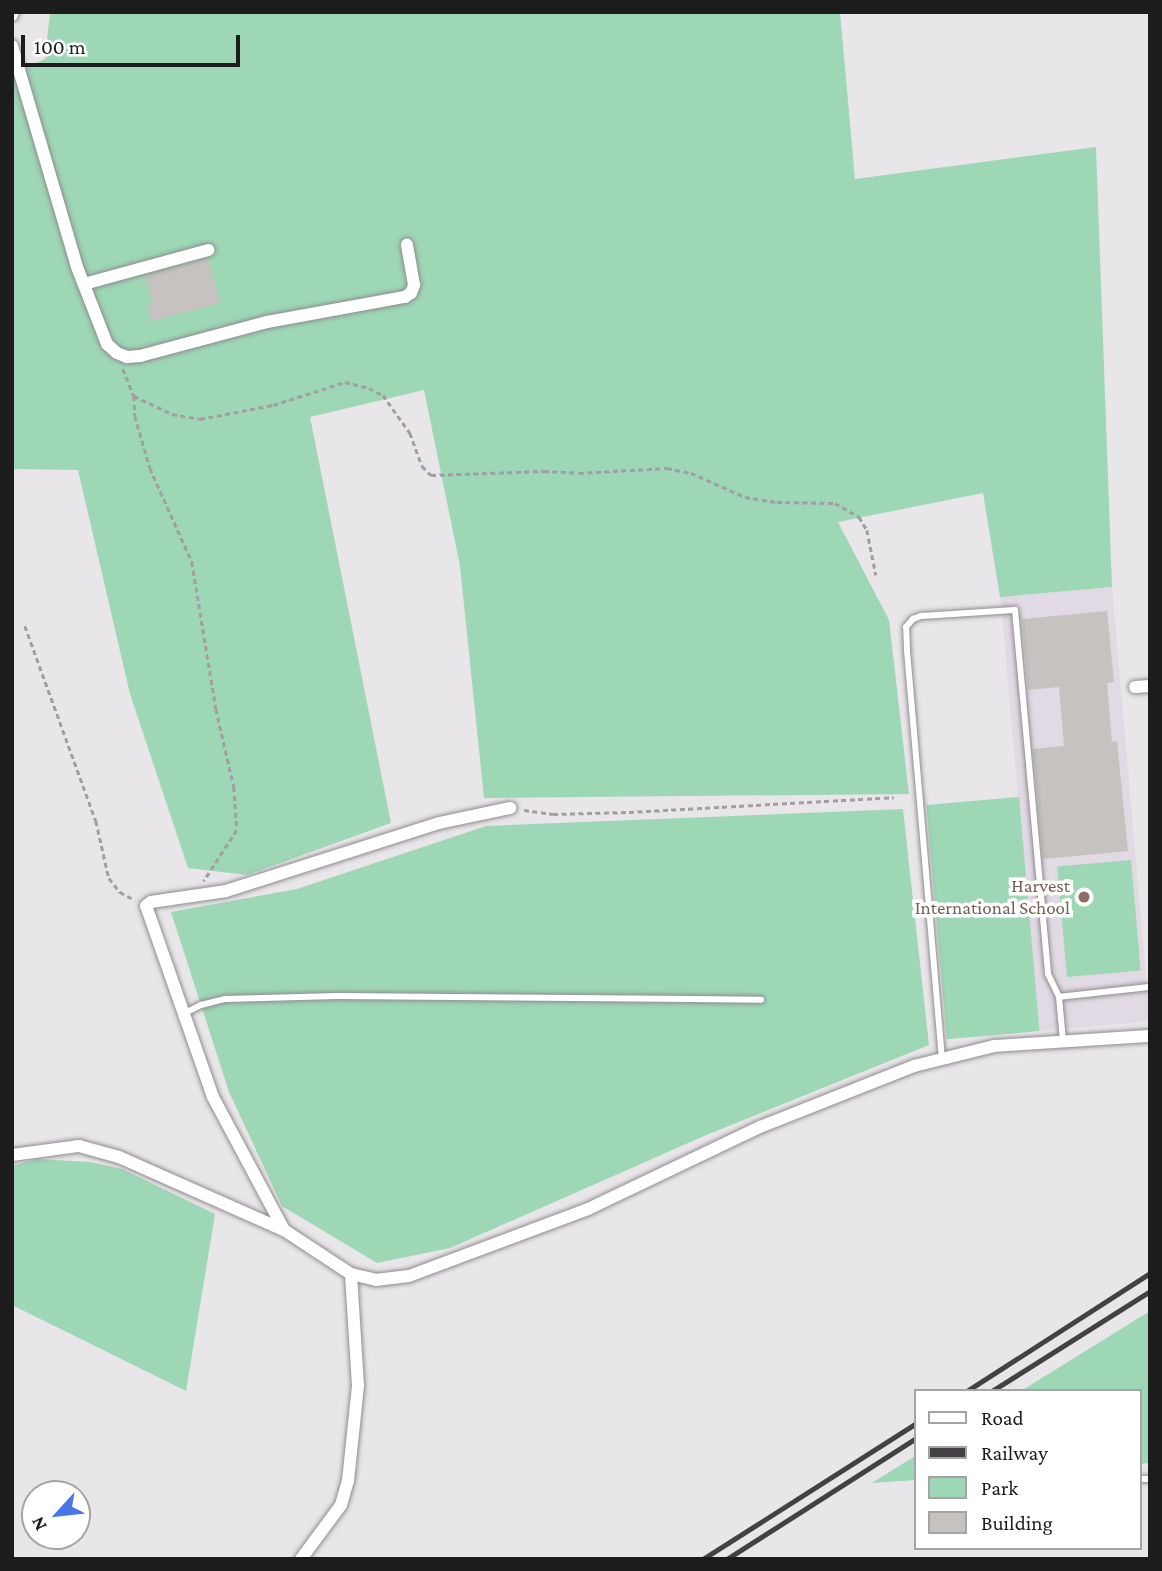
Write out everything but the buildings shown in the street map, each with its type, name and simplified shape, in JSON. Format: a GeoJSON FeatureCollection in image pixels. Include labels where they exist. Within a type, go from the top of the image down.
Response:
{"type":"FeatureCollection","features":[{"type":"Feature","properties":{"kind":"street"},"geometry":{"type":"LineString","coordinates":[[12,46],[84,284],[111,349],[127,357],[140,356],[267,322],[405,297],[411,293],[414,285],[407,245]]}},
{"type":"Feature","properties":{"kind":"street"},"geometry":{"type":"LineString","coordinates":[[84,284],[208,250]]}},
{"type":"Feature","properties":{"kind":"street"},"geometry":{"type":"LineString","coordinates":[[1135,687],[1150,687]]}},
{"type":"Feature","properties":{"kind":"street"},"geometry":{"type":"LineString","coordinates":[[284,1230],[214,1097],[146,906],[151,902],[226,891],[439,823],[510,808]]}},
{"type":"Feature","properties":{"kind":"street"},"geometry":{"type":"LineString","coordinates":[[12,1155],[30,1150],[79,1146],[119,1157],[284,1230],[351,1275],[376,1280],[409,1276],[515,1238],[589,1209],[760,1127],[854,1088],[942,1059],[994,1046],[1150,1036]]}},
{"type":"Feature","properties":{"kind":"street"},"geometry":{"type":"LineString","coordinates":[[301,1559],[341,1505],[348,1480],[358,1385],[351,1275]]}},
{"type":"Feature","properties":{"kind":"lane"},"geometry":{"type":"LineString","coordinates":[[942,1059],[907,650],[906,627],[913,619],[1015,610],[1048,974],[1059,997],[1063,1041]]}},
{"type":"Feature","properties":{"kind":"lane"},"geometry":{"type":"LineString","coordinates":[[1059,997],[1150,987]]}},
{"type":"Feature","properties":{"kind":"lane"},"geometry":{"type":"LineString","coordinates":[[184,1014],[201,1005],[225,999],[337,996],[761,1000]]}},
{"type":"Feature","properties":{"kind":"path"},"geometry":{"type":"LineString","coordinates":[[111,349],[127,375],[134,396],[135,416],[150,468],[192,562],[216,709],[234,787],[237,830],[195,895]]}},
{"type":"Feature","properties":{"kind":"path"},"geometry":{"type":"LineString","coordinates":[[134,396],[172,414],[200,419],[273,405],[345,382],[383,395],[410,433],[422,466],[431,475],[544,471],[579,473],[667,468],[691,473],[745,497],[777,502],[835,503],[859,517],[867,530],[876,575]]}},
{"type":"Feature","properties":{"kind":"path"},"geometry":{"type":"LineString","coordinates":[[25,625],[96,821],[109,878],[120,892],[146,906]]}},
{"type":"Feature","properties":{"kind":"path"},"geometry":{"type":"LineString","coordinates":[[510,808],[553,814],[894,797]]}},
{"type":"Feature","properties":{"kind":"shaded area","name":"Harvest International School"},"geometry":{"type":"Polygon","coordinates":[[[1112,587],[1150,1021],[1038,1031],[1000,597],[1112,587]]]}},
{"type":"Feature","properties":{"kind":"green space"},"geometry":{"type":"Polygon","coordinates":[[[50,12],[840,12],[855,179],[1096,147],[1112,587],[1000,597],[983,493],[838,522],[889,620],[909,794],[484,798],[460,566],[424,390],[310,417],[391,823],[247,875],[188,868],[130,694],[78,470],[12,469],[12,74],[45,59],[50,12]]]}},
{"type":"Feature","properties":{"kind":"green space"},"geometry":{"type":"Polygon","coordinates":[[[1019,797],[1039,1031],[947,1039],[926,805],[1019,797]]]}},
{"type":"Feature","properties":{"kind":"green space"},"geometry":{"type":"Polygon","coordinates":[[[903,809],[929,1045],[704,1136],[450,1248],[377,1263],[282,1206],[229,1092],[171,912],[297,889],[486,826],[903,809]]]}},
{"type":"Feature","properties":{"kind":"green space"},"geometry":{"type":"Polygon","coordinates":[[[1131,860],[1141,971],[1067,977],[1057,866],[1131,860]]]}},
{"type":"Feature","properties":{"kind":"green space"},"geometry":{"type":"Polygon","coordinates":[[[37,1159],[90,1162],[122,1169],[215,1214],[186,1391],[12,1305],[12,1166],[37,1159]]]}},
{"type":"Feature","properties":{"kind":"green space"},"geometry":{"type":"Polygon","coordinates":[[[1150,1311],[1150,1463],[1141,1464],[1141,1389],[1024,1389],[1150,1311]]]}},
{"type":"Feature","properties":{"kind":"green space"},"geometry":{"type":"Polygon","coordinates":[[[914,1457],[914,1480],[872,1483],[914,1457]]]}},
{"type":"Feature","properties":{"kind":"railway"},"geometry":{"type":"LineString","coordinates":[[970,1389],[1150,1273]]}},
{"type":"Feature","properties":{"kind":"railway"},"geometry":{"type":"LineString","coordinates":[[995,1389],[1150,1291]]}},
{"type":"Feature","properties":{"kind":"railway"},"geometry":{"type":"LineString","coordinates":[[703,1559],[914,1425]]}},
{"type":"Feature","properties":{"kind":"railway"},"geometry":{"type":"LineString","coordinates":[[727,1559],[914,1440]]}},
{"type":"Feature","properties":{"kind":"place","name":"Harvest International School"},"geometry":{"type":"Point","coordinates":[1084,897]}}]}
